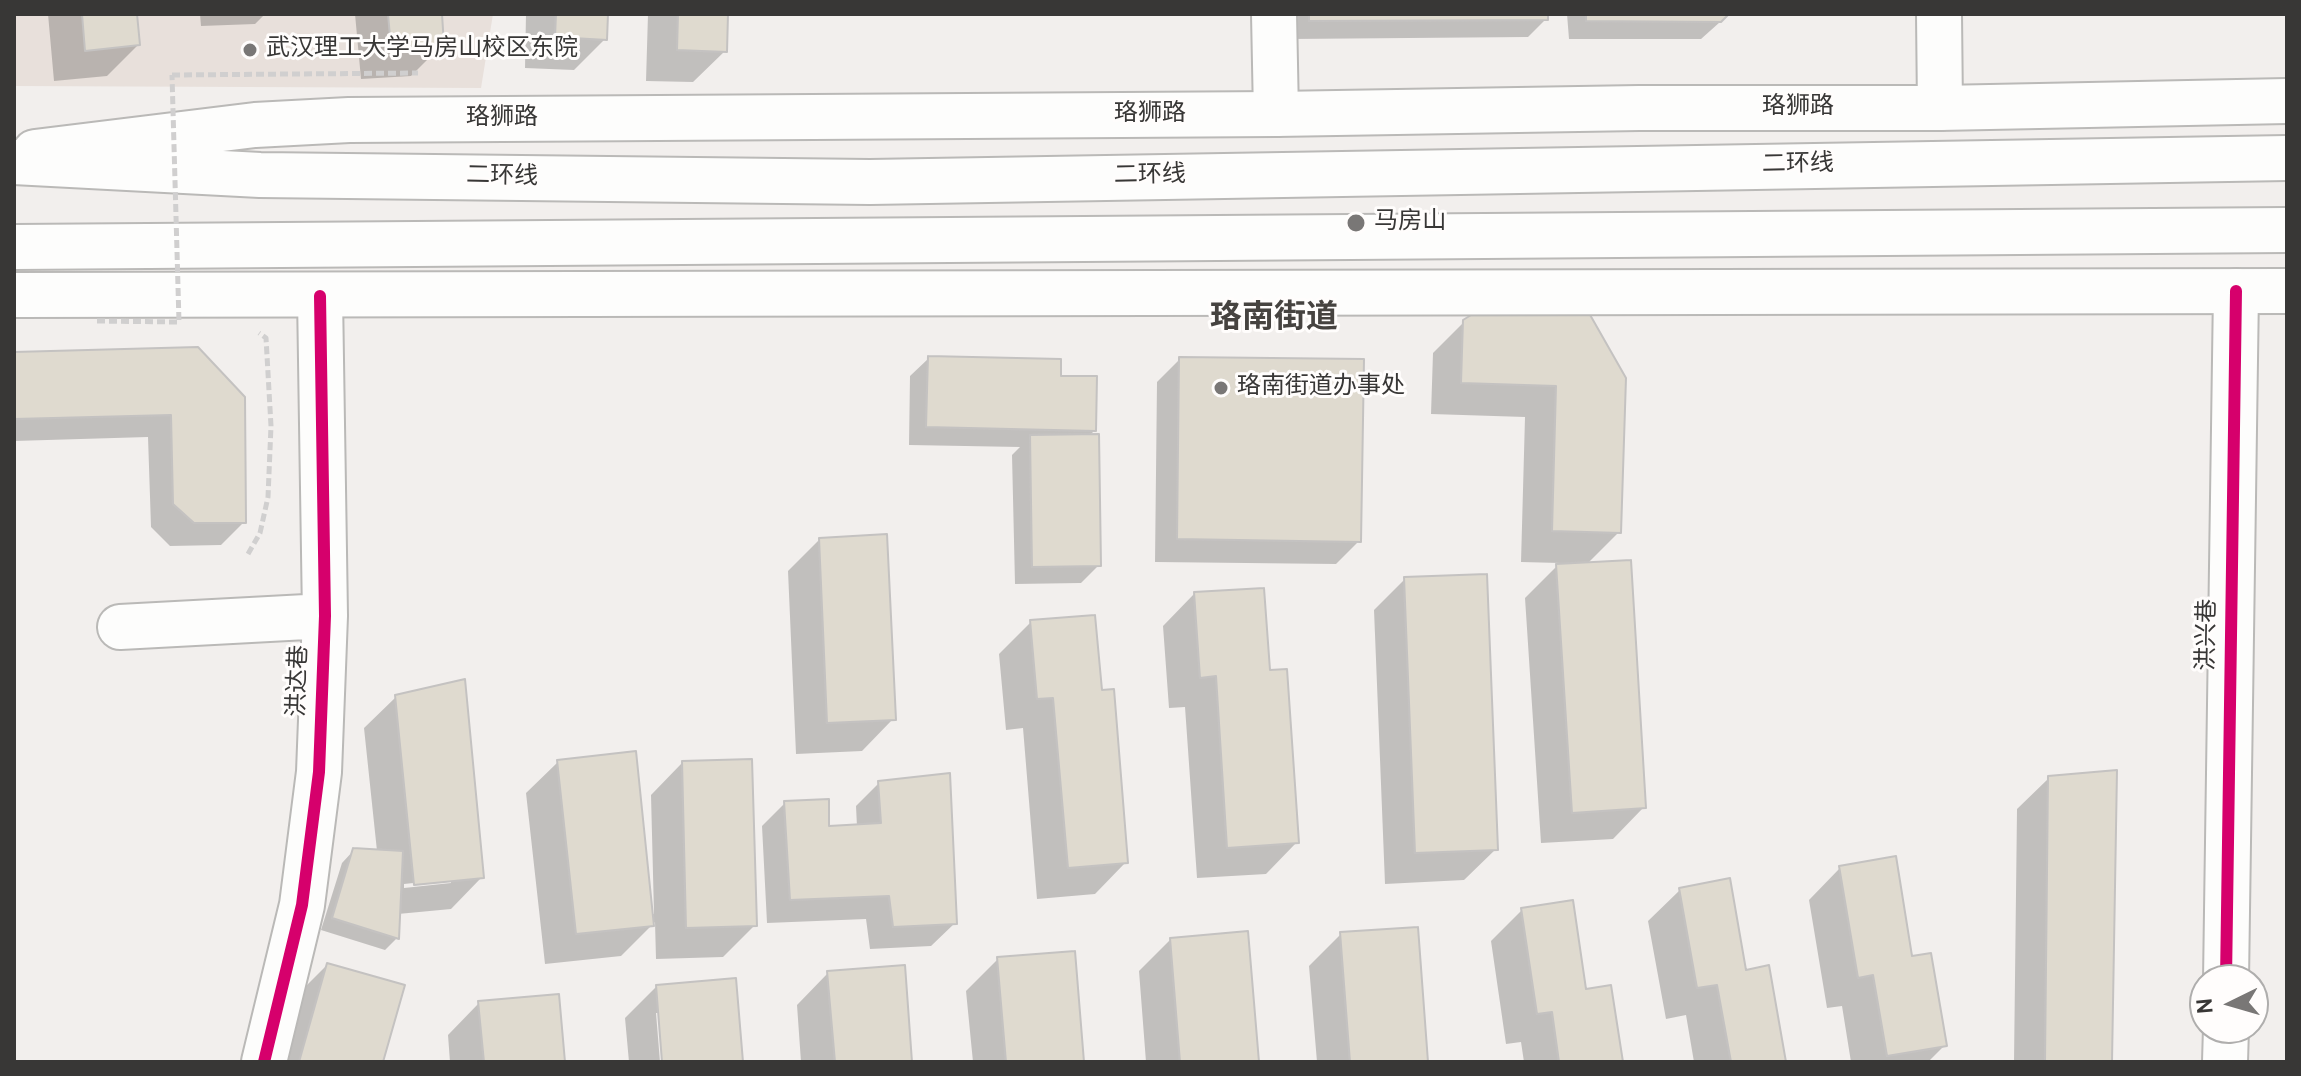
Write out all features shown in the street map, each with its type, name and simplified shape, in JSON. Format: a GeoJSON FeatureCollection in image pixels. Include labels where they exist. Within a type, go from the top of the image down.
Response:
{"type":"FeatureCollection","features":[{"type":"Feature","properties":{"kind":"main road"},"geometry":{"type":"LineString","coordinates":[[1274,14],[1276,114]]}},
{"type":"Feature","properties":{"kind":"main road"},"geometry":{"type":"LineString","coordinates":[[1939,14],[1940,108]]}},
{"type":"Feature","properties":{"kind":"main road","name":"珞狮路"},"geometry":{"type":"LineString","coordinates":[[14,154],[255,125],[349,120],[1940,108],[2287,101]]}},
{"type":"Feature","properties":{"kind":"main road","name":"二环线"},"geometry":{"type":"LineString","coordinates":[[14,162],[260,175],[870,182],[2287,158]]}},
{"type":"Feature","properties":{"kind":"main road"},"geometry":{"type":"LineString","coordinates":[[14,247],[2287,230]]}},
{"type":"Feature","properties":{"kind":"main road","name":"洪兴巷"},"geometry":{"type":"LineString","coordinates":[[2226,964],[2236,291]]}},
{"type":"Feature","properties":{"kind":"main road"},"geometry":{"type":"LineString","coordinates":[[14,295],[2287,291]]}},
{"type":"Feature","properties":{"kind":"main road","name":"洪达巷"},"geometry":{"type":"LineString","coordinates":[[264,1062],[302,905],[319,772],[325,616],[320,296]]}},
{"type":"Feature","properties":{"kind":"main road"},"geometry":{"type":"LineString","coordinates":[[120,627],[325,616]]}},
{"type":"Feature","properties":{"kind":"path"},"geometry":{"type":"LineString","coordinates":[[179,322],[172,75],[418,73]]}},
{"type":"Feature","properties":{"kind":"path"},"geometry":{"type":"LineString","coordinates":[[97,321],[192,322]]}},
{"type":"Feature","properties":{"kind":"path"},"geometry":{"type":"LineString","coordinates":[[248,554],[260,533],[268,497],[271,426],[266,338],[255,329]]}},
{"type":"Feature","properties":{"kind":"shaded area","name":"武汉理工大学马房山校区东院"},"geometry":{"type":"Polygon","coordinates":[[[14,14],[493,14],[481,88],[14,86],[14,14]]]}},
{"type":"Feature","properties":{"kind":"building"},"geometry":{"type":"Polygon","coordinates":[[[82,14],[137,14],[140,45],[85,51],[82,14]]]}},
{"type":"Feature","properties":{"kind":"building"},"geometry":{"type":"Polygon","coordinates":[[[388,14],[442,14],[444,45],[391,48],[388,14]]]}},
{"type":"Feature","properties":{"kind":"building"},"geometry":{"type":"Polygon","coordinates":[[[556,14],[608,14],[607,40],[555,37],[556,14]]]}},
{"type":"Feature","properties":{"kind":"building"},"geometry":{"type":"Polygon","coordinates":[[[678,14],[728,14],[727,52],[677,50],[678,14]]]}},
{"type":"Feature","properties":{"kind":"building"},"geometry":{"type":"Polygon","coordinates":[[[1309,14],[1548,14],[1548,20],[1309,21],[1309,14]]]}},
{"type":"Feature","properties":{"kind":"building"},"geometry":{"type":"Polygon","coordinates":[[[1586,14],[1729,14],[1721,22],[1586,21],[1586,14]]]}},
{"type":"Feature","properties":{"kind":"building"},"geometry":{"type":"Polygon","coordinates":[[[1476,312],[1589,313],[1626,378],[1621,533],[1552,531],[1556,386],[1461,383],[1463,320],[1476,312]]]}},
{"type":"Feature","properties":{"kind":"building"},"geometry":{"type":"Polygon","coordinates":[[[198,347],[245,397],[246,523],[194,523],[173,504],[171,415],[14,419],[14,352],[198,347]]]}},
{"type":"Feature","properties":{"kind":"building"},"geometry":{"type":"Polygon","coordinates":[[[928,356],[1061,359],[1061,376],[1097,376],[1096,431],[926,427],[928,356]]]}},
{"type":"Feature","properties":{"kind":"building"},"geometry":{"type":"Polygon","coordinates":[[[1179,357],[1364,359],[1361,542],[1177,539],[1179,357]]]}},
{"type":"Feature","properties":{"kind":"building"},"geometry":{"type":"Polygon","coordinates":[[[1099,434],[1101,566],[1032,567],[1030,435],[1099,434]]]}},
{"type":"Feature","properties":{"kind":"building"},"geometry":{"type":"Polygon","coordinates":[[[887,534],[896,720],[827,723],[819,538],[887,534]]]}},
{"type":"Feature","properties":{"kind":"building"},"geometry":{"type":"Polygon","coordinates":[[[1631,560],[1646,808],[1572,813],[1556,564],[1631,560]]]}},
{"type":"Feature","properties":{"kind":"building"},"geometry":{"type":"Polygon","coordinates":[[[1487,574],[1498,850],[1415,853],[1404,577],[1487,574]]]}},
{"type":"Feature","properties":{"kind":"building"},"geometry":{"type":"Polygon","coordinates":[[[1264,588],[1270,670],[1287,669],[1299,843],[1227,848],[1216,676],[1200,678],[1194,592],[1264,588]]]}},
{"type":"Feature","properties":{"kind":"building"},"geometry":{"type":"Polygon","coordinates":[[[1095,615],[1102,690],[1114,689],[1128,863],[1068,868],[1053,698],[1037,699],[1030,620],[1095,615]]]}},
{"type":"Feature","properties":{"kind":"building"},"geometry":{"type":"Polygon","coordinates":[[[465,679],[484,878],[414,885],[395,695],[465,679]]]}},
{"type":"Feature","properties":{"kind":"building"},"geometry":{"type":"Polygon","coordinates":[[[636,751],[654,926],[576,934],[557,760],[636,751]]]}},
{"type":"Feature","properties":{"kind":"building"},"geometry":{"type":"Polygon","coordinates":[[[752,759],[757,926],[686,928],[682,761],[752,759]]]}},
{"type":"Feature","properties":{"kind":"building"},"geometry":{"type":"Polygon","coordinates":[[[2117,770],[2112,1062],[2045,1062],[2048,776],[2117,770]]]}},
{"type":"Feature","properties":{"kind":"building"},"geometry":{"type":"Polygon","coordinates":[[[950,773],[957,924],[893,927],[889,896],[790,900],[784,801],[829,799],[829,826],[881,823],[878,781],[950,773]]]}},
{"type":"Feature","properties":{"kind":"building"},"geometry":{"type":"Polygon","coordinates":[[[353,848],[403,851],[399,939],[332,918],[353,848]]]}},
{"type":"Feature","properties":{"kind":"building"},"geometry":{"type":"Polygon","coordinates":[[[1896,856],[1912,956],[1931,953],[1947,1046],[1887,1056],[1873,975],[1858,978],[1839,866],[1896,856]]]}},
{"type":"Feature","properties":{"kind":"building"},"geometry":{"type":"Polygon","coordinates":[[[1730,878],[1746,970],[1769,965],[1786,1062],[1731,1062],[1717,985],[1697,988],[1679,888],[1730,878]]]}},
{"type":"Feature","properties":{"kind":"building"},"geometry":{"type":"Polygon","coordinates":[[[1573,900],[1586,989],[1611,985],[1623,1062],[1559,1062],[1552,1012],[1537,1014],[1521,908],[1573,900]]]}},
{"type":"Feature","properties":{"kind":"building"},"geometry":{"type":"Polygon","coordinates":[[[1418,927],[1428,1062],[1350,1062],[1340,932],[1418,927]]]}},
{"type":"Feature","properties":{"kind":"building"},"geometry":{"type":"Polygon","coordinates":[[[1248,931],[1259,1062],[1180,1062],[1170,938],[1248,931]]]}},
{"type":"Feature","properties":{"kind":"building"},"geometry":{"type":"Polygon","coordinates":[[[1075,951],[1084,1062],[1006,1062],[997,957],[1075,951]]]}},
{"type":"Feature","properties":{"kind":"building"},"geometry":{"type":"Polygon","coordinates":[[[327,963],[405,985],[383,1062],[299,1062],[327,963]]]}},
{"type":"Feature","properties":{"kind":"building"},"geometry":{"type":"Polygon","coordinates":[[[905,965],[912,1062],[835,1062],[827,971],[905,965]]]}},
{"type":"Feature","properties":{"kind":"building"},"geometry":{"type":"Polygon","coordinates":[[[736,978],[743,1062],[662,1062],[656,985],[736,978]]]}},
{"type":"Feature","properties":{"kind":"building"},"geometry":{"type":"Polygon","coordinates":[[[559,994],[565,1062],[484,1062],[478,1001],[559,994]]]}},
{"type":"Feature","properties":{"kind":"cycle path"},"geometry":{"type":"LineString","coordinates":[[2226,964],[2236,291]]}},
{"type":"Feature","properties":{"kind":"cycle path"},"geometry":{"type":"LineString","coordinates":[[264,1062],[302,905],[319,772],[325,616],[320,296]]}},
{"type":"Feature","properties":{"kind":"place","name":"武汉理工大学马房山校区东院"},"geometry":{"type":"Point","coordinates":[250,50]}},
{"type":"Feature","properties":{"kind":"place","name":"马房山"},"geometry":{"type":"Point","coordinates":[1356,223]}},
{"type":"Feature","properties":{"kind":"place","name":"珞南街道办事处"},"geometry":{"type":"Point","coordinates":[1221,388]}},
{"type":"Feature","properties":{"kind":"district","name":"珞南街道"},"geometry":{"type":"Point","coordinates":[1274,321]}}]}
